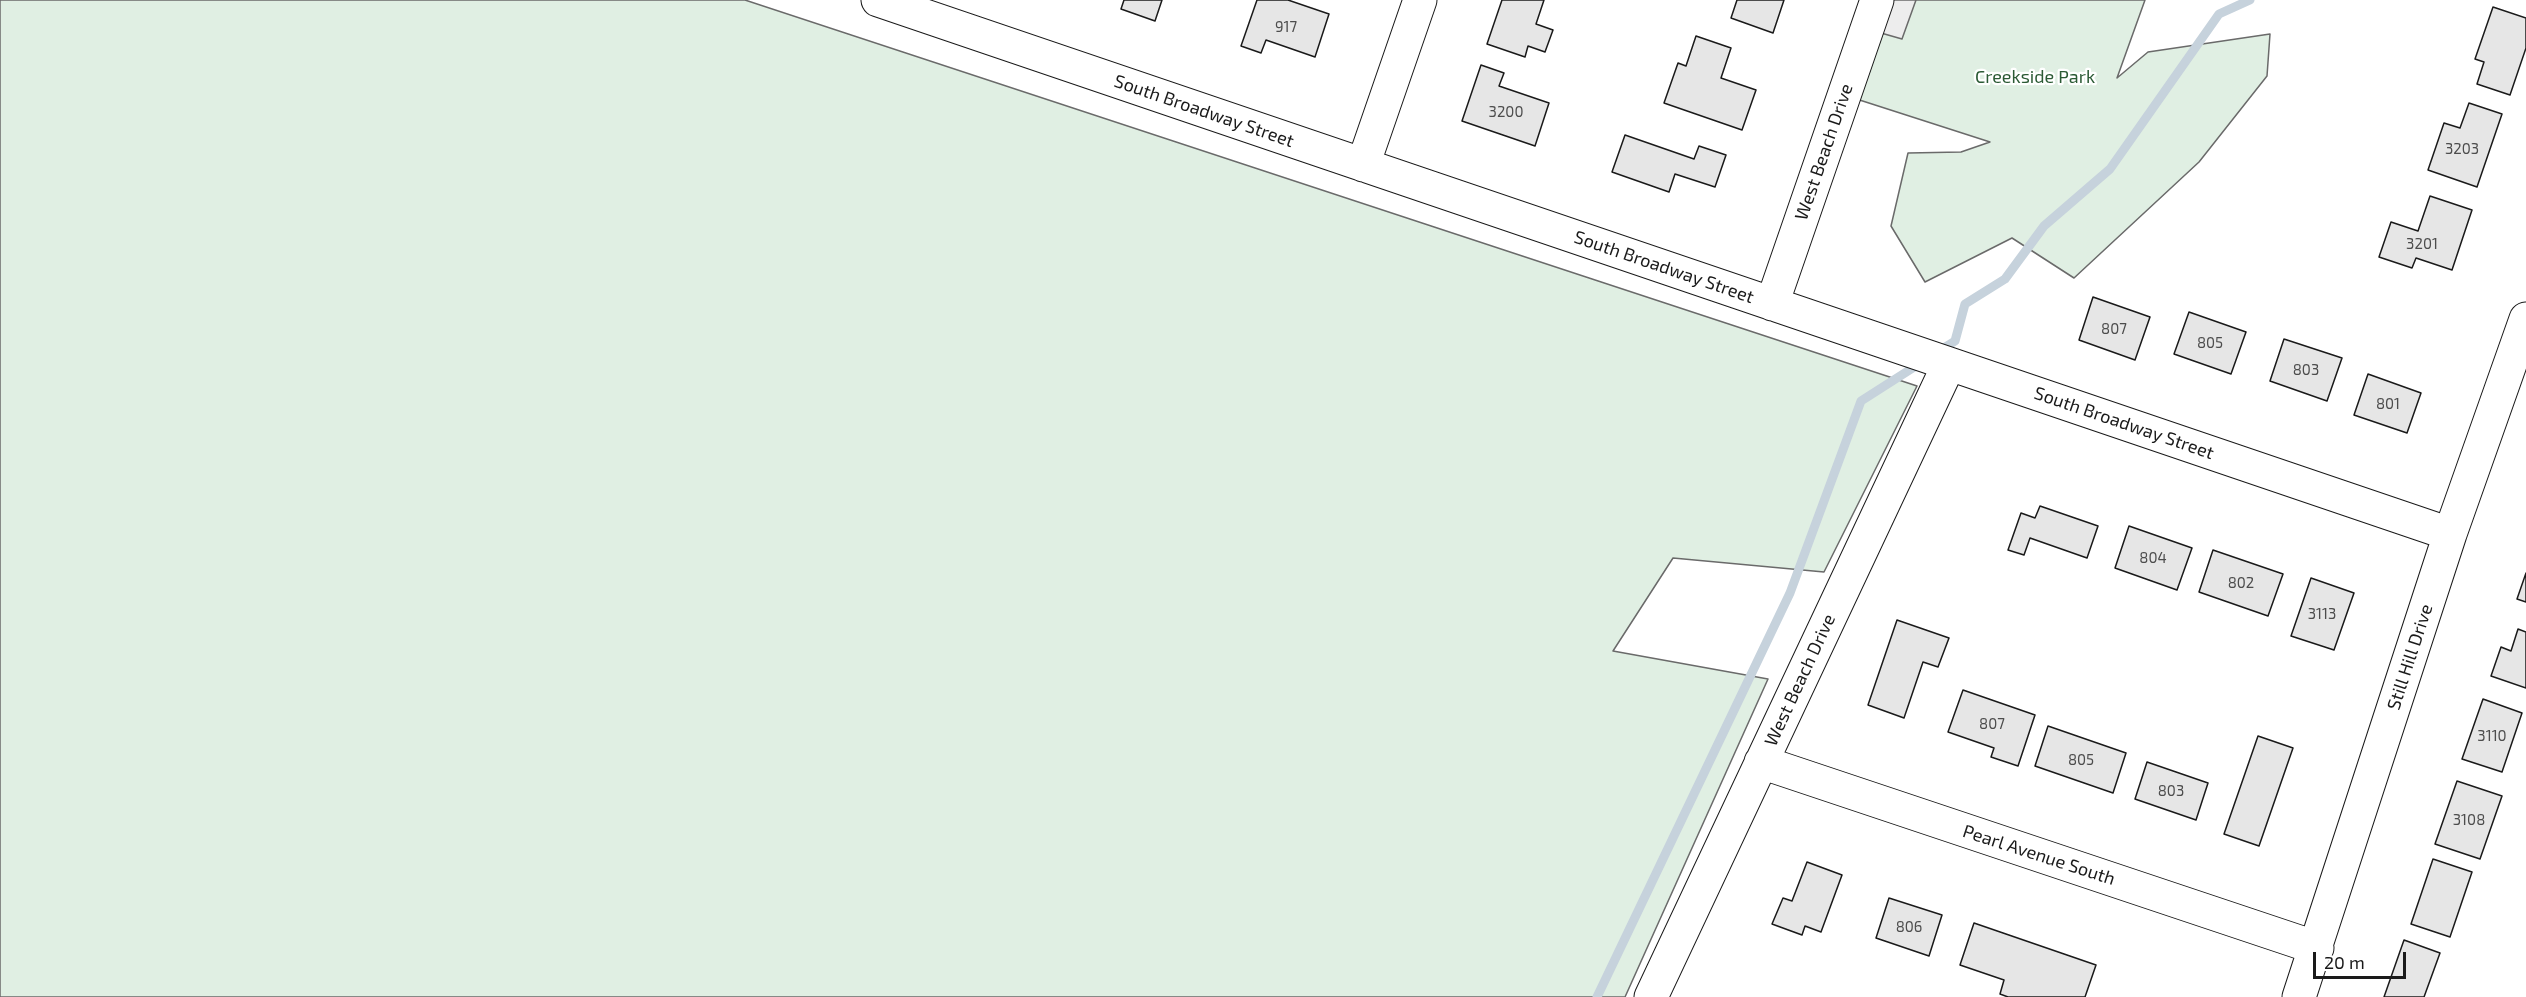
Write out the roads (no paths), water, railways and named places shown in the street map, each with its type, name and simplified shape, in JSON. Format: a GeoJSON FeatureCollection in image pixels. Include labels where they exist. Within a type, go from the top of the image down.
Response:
{"type":"FeatureCollection","features":[{"type":"Feature","properties":{"kind":"street","name":"South Broadway Street"},"geometry":{"type":"LineString","coordinates":[[878,0],[939,10],[1363,165],[2450,534]]}},
{"type":"Feature","properties":{"kind":"street"},"geometry":{"type":"LineString","coordinates":[[1363,165],[1420,0]]}},
{"type":"Feature","properties":{"kind":"street","name":"West Beach Drive"},"geometry":{"type":"LineString","coordinates":[[1772,304],[1877,0]]}},
{"type":"Feature","properties":{"kind":"street","name":"Still Hill Drive"},"geometry":{"type":"LineString","coordinates":[[2299,997],[2317,948],[2450,534],[2516,379],[2526,319]]}},
{"type":"Feature","properties":{"kind":"street","name":"West Beach Drive"},"geometry":{"type":"LineString","coordinates":[[1651,997],[1949,364]]}},
{"type":"Feature","properties":{"kind":"street","name":"Pearl Avenue South"},"geometry":{"type":"LineString","coordinates":[[1761,762],[2317,948]]}},
{"type":"Feature","properties":{"kind":"waterway"},"geometry":{"type":"LineString","coordinates":[[1939,351],[1955,341],[1965,304],[2005,279],[2044,226],[2110,169],[2219,14],[2250,0]]}},
{"type":"Feature","properties":{"kind":"waterway"},"geometry":{"type":"LineString","coordinates":[[1597,997],[1790,593],[1861,401],[1922,362]]}},
{"type":"Feature","properties":{"kind":"park label","name":"Creekside Park"},"geometry":{"type":"Point","coordinates":[2035,77]}}]}
